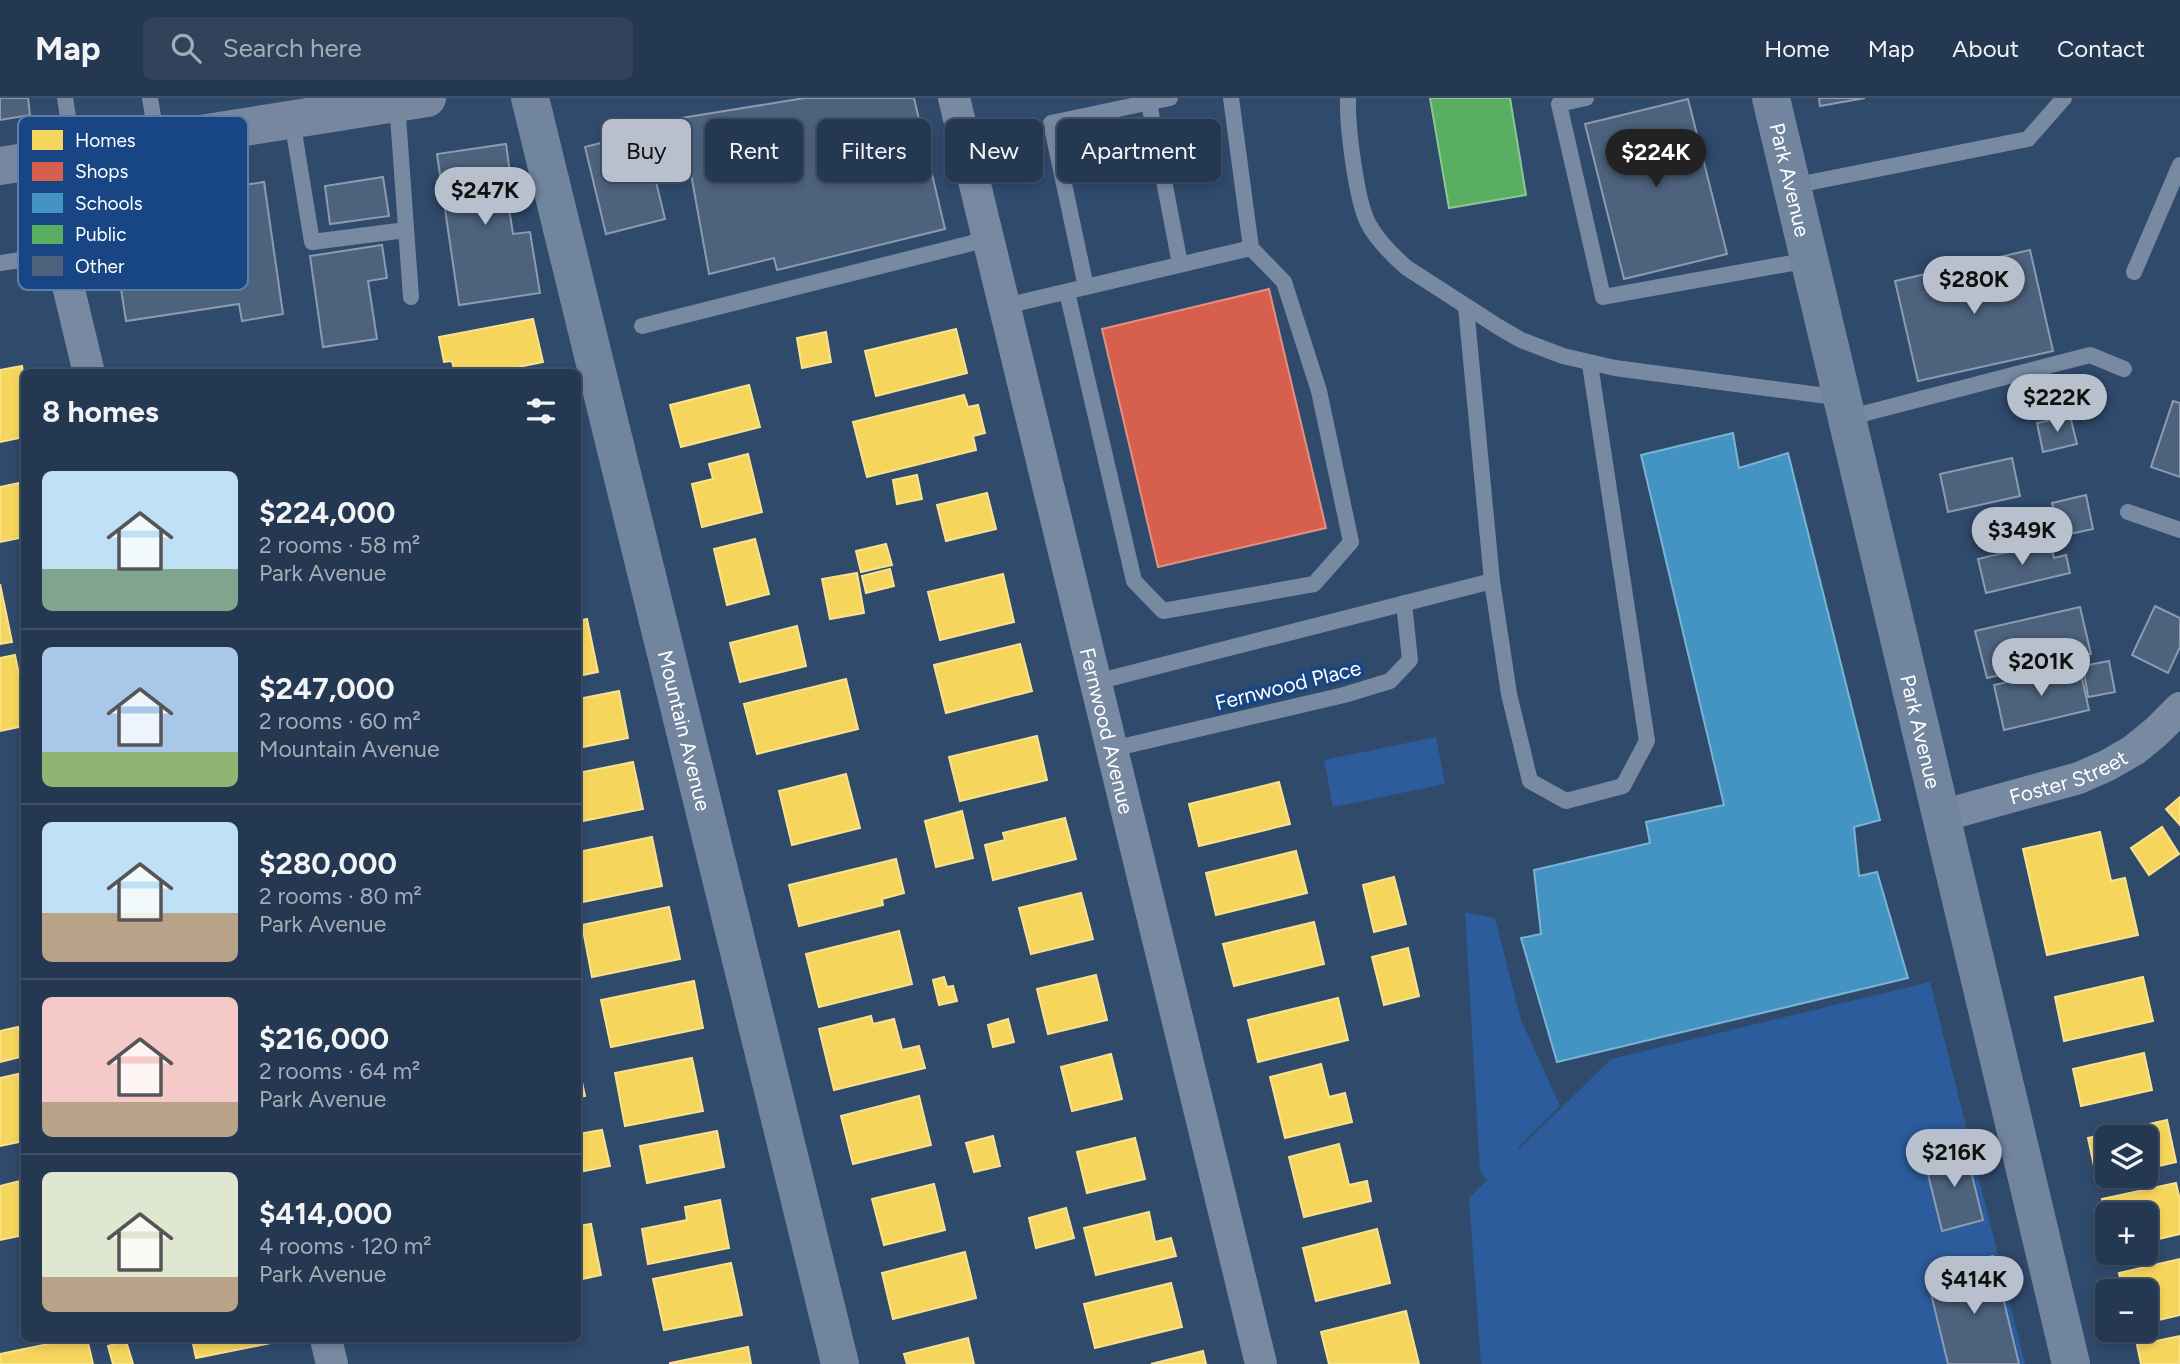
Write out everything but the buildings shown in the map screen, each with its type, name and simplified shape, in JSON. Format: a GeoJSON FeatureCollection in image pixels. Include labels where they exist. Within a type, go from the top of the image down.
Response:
{"type":"FeatureCollection","features":[{"type":"Feature","properties":{"kind":"main road"},"geometry":{"type":"LineString","coordinates":[[248,123],[314,110],[412,100]]}},
{"type":"Feature","properties":{"kind":"main road"},"geometry":{"type":"LineString","coordinates":[[0,166],[18,163]]}},
{"type":"Feature","properties":{"kind":"street","name":"Mountain Avenue"},"geometry":{"type":"LineString","coordinates":[[530,98],[840,1364]]}},
{"type":"Feature","properties":{"kind":"street","name":"Fernwood Avenue"},"geometry":{"type":"LineString","coordinates":[[954,98],[1261,1364]]}},
{"type":"Feature","properties":{"kind":"street","name":"Park Avenue"},"geometry":{"type":"LineString","coordinates":[[1771,98],[2071,1364]]}},
{"type":"Feature","properties":{"kind":"street"},"geometry":{"type":"LineString","coordinates":[[69,290],[88,369]]}},
{"type":"Feature","properties":{"kind":"street","name":"Foster Street"},"geometry":{"type":"LineString","coordinates":[[1941,816],[2079,778],[2134,750],[2180,709]]}},
{"type":"Feature","properties":{"kind":"street"},"geometry":{"type":"LineString","coordinates":[[327,1342],[332,1364]]}},
{"type":"Feature","properties":{"kind":"lane"},"geometry":{"type":"LineString","coordinates":[[62,116],[65,98]]}},
{"type":"Feature","properties":{"kind":"lane"},"geometry":{"type":"LineString","coordinates":[[150,98],[152,116]]}},
{"type":"Feature","properties":{"kind":"lane"},"geometry":{"type":"LineString","coordinates":[[1086,287],[1052,123],[1171,98]]}},
{"type":"Feature","properties":{"kind":"lane"},"geometry":{"type":"LineString","coordinates":[[1067,292],[1134,581],[1163,611],[1314,584],[1351,542],[1318,391],[1284,282],[1251,247],[1231,98]]}},
{"type":"Feature","properties":{"kind":"lane"},"geometry":{"type":"LineString","coordinates":[[1348,98],[1347,115],[1361,204],[1368,224],[1395,258],[1466,307],[1521,340],[1544,350],[1590,364],[1844,408],[2090,355],[2124,369]]}},
{"type":"Feature","properties":{"kind":"lane"},"geometry":{"type":"LineString","coordinates":[[1586,98],[1559,104],[1602,297],[1809,260]]}},
{"type":"Feature","properties":{"kind":"lane"},"geometry":{"type":"LineString","coordinates":[[1792,186],[2028,139],[2064,98]]}},
{"type":"Feature","properties":{"kind":"lane"},"geometry":{"type":"LineString","coordinates":[[411,297],[406,230],[412,100]]}},
{"type":"Feature","properties":{"kind":"lane"},"geometry":{"type":"LineString","coordinates":[[1149,103],[1180,264]]}},
{"type":"Feature","properties":{"kind":"lane"},"geometry":{"type":"LineString","coordinates":[[314,110],[312,242],[406,230]]}},
{"type":"Feature","properties":{"kind":"lane"},"geometry":{"type":"LineString","coordinates":[[2134,272],[2180,164]]}},
{"type":"Feature","properties":{"kind":"lane"},"geometry":{"type":"LineString","coordinates":[[642,326],[988,239]]}},
{"type":"Feature","properties":{"kind":"lane"},"geometry":{"type":"LineString","coordinates":[[1005,306],[1251,247]]}},
{"type":"Feature","properties":{"kind":"lane"},"geometry":{"type":"LineString","coordinates":[[0,263],[18,260]]}},
{"type":"Feature","properties":{"kind":"lane"},"geometry":{"type":"LineString","coordinates":[[1466,307],[1492,580],[1509,694],[1530,781],[1566,801],[1623,786],[1647,741],[1590,364]]}},
{"type":"Feature","properties":{"kind":"lane"},"geometry":{"type":"LineString","coordinates":[[2128,512],[2180,530]]}},
{"type":"Feature","properties":{"kind":"lane"},"geometry":{"type":"LineString","coordinates":[[1096,682],[1492,580]]}},
{"type":"Feature","properties":{"kind":"lane","name":"Fernwood Place"},"geometry":{"type":"LineString","coordinates":[[1112,749],[1344,695],[1390,681],[1410,660],[1404,603]]}},
{"type":"Feature","properties":{"kind":"shaded area"},"geometry":{"type":"Polygon","coordinates":[[[1436,737],[1445,784],[1333,807],[1324,760],[1436,737]]]}},
{"type":"Feature","properties":{"kind":"shaded area"},"geometry":{"type":"Polygon","coordinates":[[[1465,912],[1495,918],[1521,1020],[1560,1106],[1518,1150],[1611,1059],[1930,982],[2025,1364],[1481,1364],[1469,1198],[1487,1180],[1480,1171],[1465,912]]]}}]}
